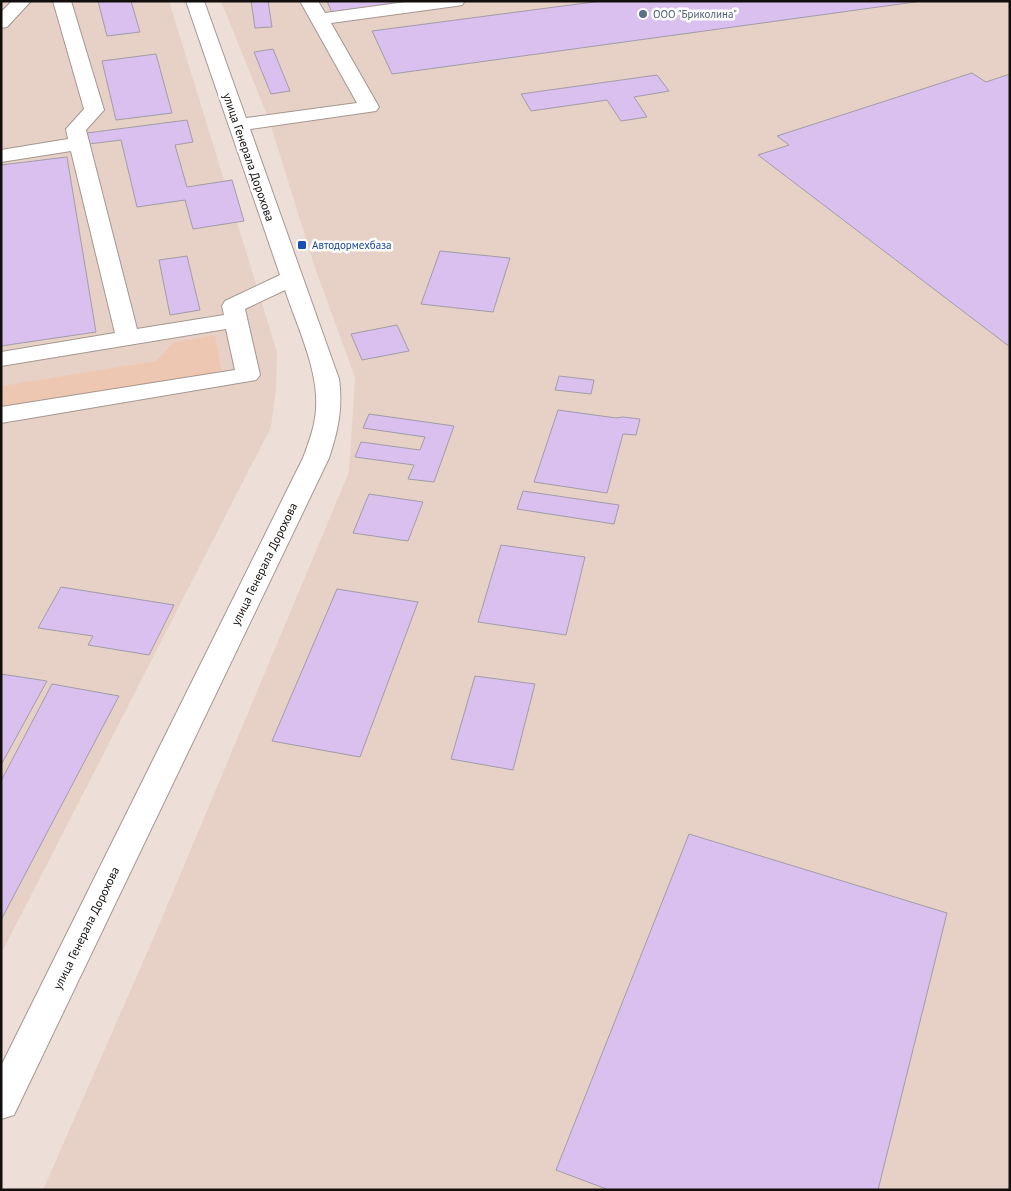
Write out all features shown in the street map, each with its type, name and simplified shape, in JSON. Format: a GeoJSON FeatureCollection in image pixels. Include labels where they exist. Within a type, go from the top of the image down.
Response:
{"type":"FeatureCollection","features":[{"type":"Feature","properties":{"kind":"street"},"geometry":{"type":"LineString","coordinates":[[1,23],[22,1]]}},
{"type":"Feature","properties":{"kind":"street"},"geometry":{"type":"LineString","coordinates":[[62,1],[94,110],[76,129],[128,338]]}},
{"type":"Feature","properties":{"kind":"street","name":"улица Генерала Дорохова"},"geometry":{"type":"LineString","coordinates":[[4,1091],[316,458],[327,429],[330,402],[326,379],[195,1]]}},
{"type":"Feature","properties":{"kind":"street"},"geometry":{"type":"LineString","coordinates":[[238,124],[368,107],[309,1]]}},
{"type":"Feature","properties":{"kind":"street"},"geometry":{"type":"LineString","coordinates":[[320,19],[456,1]]}},
{"type":"Feature","properties":{"kind":"street"},"geometry":{"type":"LineString","coordinates":[[1,156],[80,143]]}},
{"type":"Feature","properties":{"kind":"street"},"geometry":{"type":"LineString","coordinates":[[1,415],[248,375],[233,306],[290,279]]}},
{"type":"Feature","properties":{"kind":"street"},"geometry":{"type":"LineString","coordinates":[[1,359],[236,320]]}},
{"type":"Feature","properties":{"kind":"shaded area"},"geometry":{"type":"Polygon","coordinates":[[[1,1],[169,1],[277,352],[276,388],[271,427],[1,954],[1,1]]]}},
{"type":"Feature","properties":{"kind":"shaded area"},"geometry":{"type":"Polygon","coordinates":[[[221,1],[1010,1],[1010,1190],[43,1190],[157,930],[349,472],[355,377],[316,271],[269,120],[221,1]]]}},
{"type":"Feature","properties":{"kind":"shaded area"},"geometry":{"type":"Polygon","coordinates":[[[215,335],[223,379],[1,415],[1,386],[156,361],[174,342],[215,335]]]}},
{"type":"Feature","properties":{"kind":"building"},"geometry":{"type":"Polygon","coordinates":[[[98,1],[131,1],[140,32],[107,36],[98,1]]]}},
{"type":"Feature","properties":{"kind":"building"},"geometry":{"type":"Polygon","coordinates":[[[251,1],[268,1],[272,27],[255,28],[251,1]]]}},
{"type":"Feature","properties":{"kind":"building"},"geometry":{"type":"Polygon","coordinates":[[[327,1],[420,1],[332,13],[327,1]]]}},
{"type":"Feature","properties":{"kind":"building"},"geometry":{"type":"Polygon","coordinates":[[[601,1],[922,1],[392,74],[372,31],[601,1]]]}},
{"type":"Feature","properties":{"kind":"building"},"geometry":{"type":"Polygon","coordinates":[[[273,49],[290,91],[271,94],[254,52],[273,49]]]}},
{"type":"Feature","properties":{"kind":"building"},"geometry":{"type":"Polygon","coordinates":[[[156,54],[172,113],[116,120],[102,61],[156,54]]]}},
{"type":"Feature","properties":{"kind":"building"},"geometry":{"type":"Polygon","coordinates":[[[972,73],[986,82],[1010,74],[1010,347],[758,155],[789,145],[777,136],[972,73]]]}},
{"type":"Feature","properties":{"kind":"building"},"geometry":{"type":"Polygon","coordinates":[[[657,75],[669,91],[634,97],[647,117],[621,121],[607,100],[531,111],[521,94],[657,75]]]}},
{"type":"Feature","properties":{"kind":"building"},"geometry":{"type":"Polygon","coordinates":[[[187,120],[193,142],[175,145],[187,187],[232,180],[244,221],[193,229],[185,200],[137,207],[121,140],[89,144],[87,133],[187,120]]]}},
{"type":"Feature","properties":{"kind":"building"},"geometry":{"type":"Polygon","coordinates":[[[67,157],[96,332],[1,346],[1,165],[67,157]]]}},
{"type":"Feature","properties":{"kind":"building"},"geometry":{"type":"Polygon","coordinates":[[[440,251],[510,258],[493,312],[421,304],[440,251]]]}},
{"type":"Feature","properties":{"kind":"building"},"geometry":{"type":"Polygon","coordinates":[[[187,256],[200,310],[170,315],[159,260],[187,256]]]}},
{"type":"Feature","properties":{"kind":"building"},"geometry":{"type":"Polygon","coordinates":[[[397,325],[409,351],[362,360],[351,334],[397,325]]]}},
{"type":"Feature","properties":{"kind":"building"},"geometry":{"type":"Polygon","coordinates":[[[559,376],[594,380],[591,394],[555,390],[559,376]]]}},
{"type":"Feature","properties":{"kind":"building"},"geometry":{"type":"Polygon","coordinates":[[[558,410],[616,418],[640,419],[636,435],[623,434],[607,493],[534,482],[558,410]]]}},
{"type":"Feature","properties":{"kind":"building"},"geometry":{"type":"Polygon","coordinates":[[[369,414],[454,426],[434,482],[408,479],[414,465],[355,457],[361,442],[420,450],[425,437],[363,428],[369,414]]]}},
{"type":"Feature","properties":{"kind":"building"},"geometry":{"type":"Polygon","coordinates":[[[523,491],[619,505],[614,524],[517,509],[523,491]]]}},
{"type":"Feature","properties":{"kind":"building"},"geometry":{"type":"Polygon","coordinates":[[[369,494],[423,502],[408,541],[353,533],[369,494]]]}},
{"type":"Feature","properties":{"kind":"building"},"geometry":{"type":"Polygon","coordinates":[[[501,545],[585,557],[566,635],[478,622],[501,545]]]}},
{"type":"Feature","properties":{"kind":"building"},"geometry":{"type":"Polygon","coordinates":[[[61,587],[174,605],[149,655],[88,645],[93,636],[38,628],[61,587]]]}},
{"type":"Feature","properties":{"kind":"building"},"geometry":{"type":"Polygon","coordinates":[[[337,589],[418,602],[360,757],[272,741],[337,589]]]}},
{"type":"Feature","properties":{"kind":"building"},"geometry":{"type":"Polygon","coordinates":[[[1,674],[47,681],[1,765],[1,674]]]}},
{"type":"Feature","properties":{"kind":"building"},"geometry":{"type":"Polygon","coordinates":[[[475,676],[535,684],[513,770],[451,759],[475,676]]]}},
{"type":"Feature","properties":{"kind":"building"},"geometry":{"type":"Polygon","coordinates":[[[52,684],[119,696],[1,920],[1,781],[52,684]]]}},
{"type":"Feature","properties":{"kind":"building"},"geometry":{"type":"Polygon","coordinates":[[[689,834],[947,913],[878,1190],[609,1190],[556,1170],[689,834]]]}},
{"type":"Feature","properties":{"kind":"place","name":"ООО \"Бриколина\""},"geometry":{"type":"Point","coordinates":[643,14]}},
{"type":"Feature","properties":{"kind":"place","name":"Автодормехбаза"},"geometry":{"type":"Point","coordinates":[302,245]}}]}
